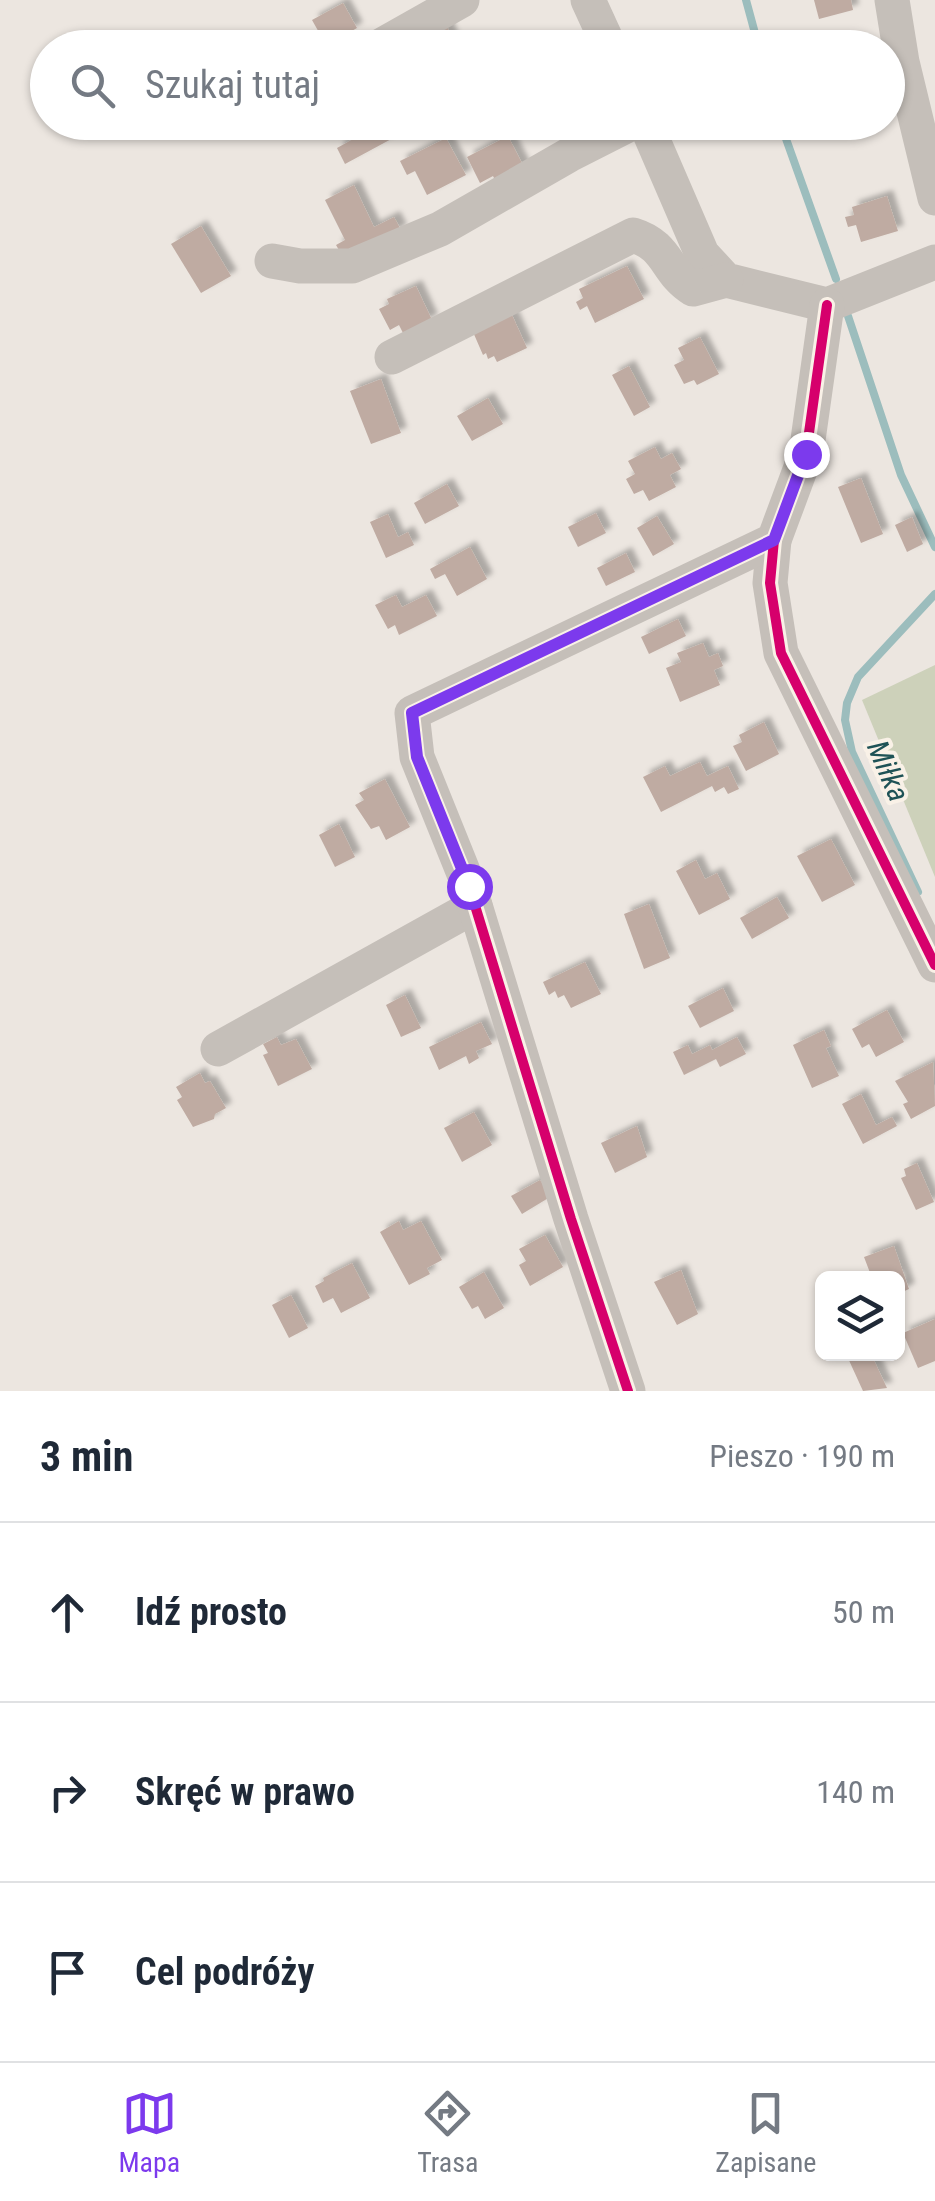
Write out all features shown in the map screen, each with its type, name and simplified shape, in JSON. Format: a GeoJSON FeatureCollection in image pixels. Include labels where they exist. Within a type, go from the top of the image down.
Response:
{"type":"FeatureCollection","features":[{"type":"Feature","properties":{"kind":"street"},"geometry":{"type":"LineString","coordinates":[[409,30],[462,0]]}},
{"type":"Feature","properties":{"kind":"street"},"geometry":{"type":"LineString","coordinates":[[588,0],[602,30]]}},
{"type":"Feature","properties":{"kind":"street"},"geometry":{"type":"LineString","coordinates":[[892,0],[897,30]]}},
{"type":"Feature","properties":{"kind":"street"},"geometry":{"type":"LineString","coordinates":[[905,74],[935,198]]}},
{"type":"Feature","properties":{"kind":"street"},"geometry":{"type":"LineString","coordinates":[[272,260],[300,266],[352,266],[440,229],[599,140]]}},
{"type":"Feature","properties":{"kind":"street"},"geometry":{"type":"LineString","coordinates":[[653,140],[702,254],[726,280]]}},
{"type":"Feature","properties":{"kind":"street"},"geometry":{"type":"LineString","coordinates":[[392,357],[632,235],[652,241],[666,256],[677,279],[693,289],[726,280],[827,305],[935,262]]}},
{"type":"Feature","properties":{"kind":"street"},"geometry":{"type":"LineString","coordinates":[[827,305],[806,454],[774,540],[770,583],[781,653],[935,965]]}},
{"type":"Feature","properties":{"kind":"street"},"geometry":{"type":"LineString","coordinates":[[628,1391],[570,1219],[475,906],[417,757],[412,713],[774,540]]}},
{"type":"Feature","properties":{"kind":"street"},"geometry":{"type":"LineString","coordinates":[[218,1049],[475,906]]}},
{"type":"Feature","properties":{"kind":"green space"},"geometry":{"type":"Polygon","coordinates":[[[935,665],[935,877],[862,700],[935,665]]]}},
{"type":"Feature","properties":{"kind":"building"},"geometry":{"type":"Polygon","coordinates":[[[814,0],[851,0],[853,10],[819,19],[814,0]]]}},
{"type":"Feature","properties":{"kind":"building"},"geometry":{"type":"Polygon","coordinates":[[[343,3],[357,28],[318,30],[312,20],[343,3]]]}},
{"type":"Feature","properties":{"kind":"building"},"geometry":{"type":"Polygon","coordinates":[[[444,20],[449,30],[422,30],[444,20]]]}},
{"type":"Feature","properties":{"kind":"building"},"geometry":{"type":"Polygon","coordinates":[[[351,140],[389,140],[345,164],[337,148],[351,140]]]}},
{"type":"Feature","properties":{"kind":"building"},"geometry":{"type":"Polygon","coordinates":[[[447,140],[466,175],[427,195],[415,171],[407,175],[400,161],[447,140]]]}},
{"type":"Feature","properties":{"kind":"building"},"geometry":{"type":"Polygon","coordinates":[[[500,140],[510,140],[526,171],[498,186],[493,176],[480,183],[467,157],[500,140]]]}},
{"type":"Feature","properties":{"kind":"building"},"geometry":{"type":"Polygon","coordinates":[[[354,185],[374,227],[394,217],[401,230],[344,259],[336,245],[345,240],[325,200],[354,185]]]}},
{"type":"Feature","properties":{"kind":"building"},"geometry":{"type":"Polygon","coordinates":[[[887,196],[898,231],[861,242],[856,225],[848,227],[845,217],[854,215],[852,207],[887,196]]]}},
{"type":"Feature","properties":{"kind":"building"},"geometry":{"type":"Polygon","coordinates":[[[201,226],[231,276],[201,293],[171,244],[201,226]]]}},
{"type":"Feature","properties":{"kind":"building"},"geometry":{"type":"Polygon","coordinates":[[[627,266],[644,299],[595,323],[587,306],[580,310],[576,302],[583,298],[579,289],[627,266]]]}},
{"type":"Feature","properties":{"kind":"building"},"geometry":{"type":"Polygon","coordinates":[[[416,286],[432,320],[403,333],[399,325],[390,330],[379,309],[389,304],[387,299],[416,286]]]}},
{"type":"Feature","properties":{"kind":"building"},"geometry":{"type":"Polygon","coordinates":[[[512,315],[527,348],[497,362],[494,356],[488,359],[473,332],[512,315]]]}},
{"type":"Feature","properties":{"kind":"building"},"geometry":{"type":"Polygon","coordinates":[[[700,337],[719,374],[697,385],[694,380],[684,384],[674,365],[684,360],[678,348],[700,337]]]}},
{"type":"Feature","properties":{"kind":"building"},"geometry":{"type":"Polygon","coordinates":[[[629,366],[650,407],[634,416],[612,375],[629,366]]]}},
{"type":"Feature","properties":{"kind":"building"},"geometry":{"type":"Polygon","coordinates":[[[381,379],[401,433],[371,444],[350,391],[381,379]]]}},
{"type":"Feature","properties":{"kind":"building"},"geometry":{"type":"Polygon","coordinates":[[[488,398],[503,424],[472,441],[457,416],[488,398]]]}},
{"type":"Feature","properties":{"kind":"building"},"geometry":{"type":"Polygon","coordinates":[[[655,447],[661,459],[672,453],[681,469],[670,475],[676,487],[649,501],[643,490],[634,494],[626,479],[635,474],[628,461],[655,447]]]}},
{"type":"Feature","properties":{"kind":"building"},"geometry":{"type":"Polygon","coordinates":[[[861,478],[883,534],[861,543],[838,487],[861,478]]]}},
{"type":"Feature","properties":{"kind":"building"},"geometry":{"type":"Polygon","coordinates":[[[447,484],[459,506],[425,524],[414,503],[447,484]]]}},
{"type":"Feature","properties":{"kind":"building"},"geometry":{"type":"Polygon","coordinates":[[[596,513],[606,533],[578,547],[568,527],[596,513]]]}},
{"type":"Feature","properties":{"kind":"building"},"geometry":{"type":"Polygon","coordinates":[[[388,514],[398,537],[408,532],[414,545],[386,558],[370,522],[388,514]]]}},
{"type":"Feature","properties":{"kind":"building"},"geometry":{"type":"Polygon","coordinates":[[[657,516],[674,544],[653,556],[637,528],[657,516]]]}},
{"type":"Feature","properties":{"kind":"building"},"geometry":{"type":"Polygon","coordinates":[[[912,517],[923,544],[907,552],[895,525],[912,517]]]}},
{"type":"Feature","properties":{"kind":"building"},"geometry":{"type":"Polygon","coordinates":[[[470,547],[487,579],[457,596],[445,574],[435,579],[430,569],[470,547]]]}},
{"type":"Feature","properties":{"kind":"building"},"geometry":{"type":"Polygon","coordinates":[[[626,553],[635,572],[606,586],[597,568],[626,553]]]}},
{"type":"Feature","properties":{"kind":"building"},"geometry":{"type":"Polygon","coordinates":[[[396,595],[402,607],[426,595],[437,616],[399,635],[395,625],[388,629],[375,605],[396,595]]]}},
{"type":"Feature","properties":{"kind":"building"},"geometry":{"type":"Polygon","coordinates":[[[678,619],[686,636],[649,654],[641,637],[678,619]]]}},
{"type":"Feature","properties":{"kind":"building"},"geometry":{"type":"Polygon","coordinates":[[[703,643],[709,657],[718,653],[723,666],[714,670],[720,685],[680,702],[666,668],[681,662],[677,653],[703,643]]]}},
{"type":"Feature","properties":{"kind":"building"},"geometry":{"type":"Polygon","coordinates":[[[764,722],[779,754],[746,771],[733,746],[742,742],[739,735],[764,722]]]}},
{"type":"Feature","properties":{"kind":"building"},"geometry":{"type":"Polygon","coordinates":[[[700,762],[707,776],[728,766],[739,789],[728,794],[724,787],[715,792],[712,786],[661,812],[643,777],[665,766],[670,776],[700,762]]]}},
{"type":"Feature","properties":{"kind":"building"},"geometry":{"type":"Polygon","coordinates":[[[385,779],[410,827],[386,840],[379,826],[371,829],[355,805],[364,800],[359,793],[385,779]]]}},
{"type":"Feature","properties":{"kind":"building"},"geometry":{"type":"Polygon","coordinates":[[[339,824],[355,857],[335,867],[319,835],[339,824]]]}},
{"type":"Feature","properties":{"kind":"building"},"geometry":{"type":"Polygon","coordinates":[[[831,839],[855,885],[822,902],[797,856],[831,839]]]}},
{"type":"Feature","properties":{"kind":"building"},"geometry":{"type":"Polygon","coordinates":[[[696,860],[705,879],[717,873],[730,899],[699,915],[676,871],[696,860]]]}},
{"type":"Feature","properties":{"kind":"building"},"geometry":{"type":"Polygon","coordinates":[[[777,897],[789,918],[752,939],[740,918],[777,897]]]}},
{"type":"Feature","properties":{"kind":"building"},"geometry":{"type":"Polygon","coordinates":[[[649,904],[670,958],[644,969],[624,914],[649,904]]]}},
{"type":"Feature","properties":{"kind":"building"},"geometry":{"type":"Polygon","coordinates":[[[585,962],[601,994],[571,1008],[564,995],[558,998],[555,991],[549,995],[543,982],[585,962]]]}},
{"type":"Feature","properties":{"kind":"building"},"geometry":{"type":"Polygon","coordinates":[[[723,988],[734,1011],[700,1028],[688,1006],[723,988]]]}},
{"type":"Feature","properties":{"kind":"building"},"geometry":{"type":"Polygon","coordinates":[[[405,995],[421,1028],[401,1037],[386,1005],[405,995]]]}},
{"type":"Feature","properties":{"kind":"building"},"geometry":{"type":"Polygon","coordinates":[[[887,1010],[904,1042],[876,1057],[869,1044],[862,1048],[852,1029],[887,1010]]]}},
{"type":"Feature","properties":{"kind":"building"},"geometry":{"type":"Polygon","coordinates":[[[481,1022],[492,1044],[476,1051],[479,1058],[469,1064],[466,1056],[439,1070],[429,1047],[481,1022]]]}},
{"type":"Feature","properties":{"kind":"building"},"geometry":{"type":"Polygon","coordinates":[[[824,1030],[831,1046],[826,1048],[839,1076],[812,1088],[793,1045],[824,1030]]]}},
{"type":"Feature","properties":{"kind":"building"},"geometry":{"type":"Polygon","coordinates":[[[277,1037],[281,1045],[296,1039],[312,1069],[278,1086],[263,1055],[268,1053],[263,1044],[277,1037]]]}},
{"type":"Feature","properties":{"kind":"building"},"geometry":{"type":"Polygon","coordinates":[[[737,1037],[746,1054],[720,1067],[716,1059],[684,1075],[673,1052],[688,1045],[692,1054],[710,1045],[712,1050],[737,1037]]]}},
{"type":"Feature","properties":{"kind":"building"},"geometry":{"type":"Polygon","coordinates":[[[933,1062],[935,1106],[911,1119],[903,1104],[908,1102],[895,1081],[933,1062]]]}},
{"type":"Feature","properties":{"kind":"building"},"geometry":{"type":"Polygon","coordinates":[[[200,1073],[205,1083],[210,1081],[226,1108],[215,1114],[214,1119],[193,1127],[177,1100],[182,1097],[176,1087],[200,1073]]]}},
{"type":"Feature","properties":{"kind":"building"},"geometry":{"type":"Polygon","coordinates":[[[861,1094],[876,1125],[892,1117],[897,1126],[863,1144],[842,1104],[861,1094]]]}},
{"type":"Feature","properties":{"kind":"building"},"geometry":{"type":"Polygon","coordinates":[[[474,1112],[492,1145],[462,1162],[444,1128],[474,1112]]]}},
{"type":"Feature","properties":{"kind":"building"},"geometry":{"type":"Polygon","coordinates":[[[637,1126],[647,1157],[615,1173],[601,1143],[637,1126]]]}},
{"type":"Feature","properties":{"kind":"building"},"geometry":{"type":"Polygon","coordinates":[[[917,1163],[934,1202],[916,1210],[901,1178],[906,1176],[904,1169],[917,1163]]]}},
{"type":"Feature","properties":{"kind":"building"},"geometry":{"type":"Polygon","coordinates":[[[540,1180],[550,1197],[522,1214],[511,1196],[540,1180]]]}},
{"type":"Feature","properties":{"kind":"building"},"geometry":{"type":"Polygon","coordinates":[[[399,1221],[403,1230],[421,1221],[442,1260],[427,1268],[430,1274],[409,1285],[380,1232],[399,1221]]]}},
{"type":"Feature","properties":{"kind":"building"},"geometry":{"type":"Polygon","coordinates":[[[545,1235],[563,1267],[530,1286],[519,1265],[526,1261],[519,1249],[545,1235]]]}},
{"type":"Feature","properties":{"kind":"building"},"geometry":{"type":"Polygon","coordinates":[[[894,1246],[903,1271],[869,1271],[864,1257],[894,1246]]]}},
{"type":"Feature","properties":{"kind":"building"},"geometry":{"type":"Polygon","coordinates":[[[352,1263],[370,1298],[341,1313],[333,1298],[323,1303],[315,1286],[352,1263]]]}},
{"type":"Feature","properties":{"kind":"building"},"geometry":{"type":"Polygon","coordinates":[[[681,1270],[698,1314],[677,1325],[654,1282],[681,1270]]]}},
{"type":"Feature","properties":{"kind":"building"},"geometry":{"type":"Polygon","coordinates":[[[484,1272],[504,1308],[485,1319],[478,1306],[472,1309],[459,1287],[484,1272]]]}},
{"type":"Feature","properties":{"kind":"building"},"geometry":{"type":"Polygon","coordinates":[[[291,1295],[308,1328],[289,1338],[272,1305],[291,1295]]]}},
{"type":"Feature","properties":{"kind":"building"},"geometry":{"type":"Polygon","coordinates":[[[935,1319],[935,1361],[918,1368],[905,1332],[935,1319]]]}},
{"type":"Feature","properties":{"kind":"building"},"geometry":{"type":"Polygon","coordinates":[[[849,1361],[874,1361],[887,1388],[863,1391],[849,1361]]]}},
{"type":"Feature","properties":{"kind":"waterway","name":"Miłka"},"geometry":{"type":"LineString","coordinates":[[746,0],[754,30]]}},
{"type":"Feature","properties":{"kind":"waterway","name":"Miłka"},"geometry":{"type":"LineString","coordinates":[[786,140],[836,279]]}},
{"type":"Feature","properties":{"kind":"waterway","name":"Miłka"},"geometry":{"type":"LineString","coordinates":[[848,316],[901,475],[935,547]]}},
{"type":"Feature","properties":{"kind":"waterway","name":"Miłka"},"geometry":{"type":"LineString","coordinates":[[918,892],[852,752],[845,720],[847,703],[858,677],[935,594]]}},
{"type":"Feature","properties":{"kind":"cycle path"},"geometry":{"type":"LineString","coordinates":[[628,1391],[469,886],[417,757],[412,713],[774,540],[806,454],[827,305]]}},
{"type":"Feature","properties":{"kind":"cycle path"},"geometry":{"type":"LineString","coordinates":[[774,540],[770,583],[781,653],[935,965]]}},
{"type":"Feature","properties":{"kind":"route"},"geometry":{"type":"LineString","coordinates":[[469,886],[417,757],[412,713],[774,540],[806,454]]}}]}
